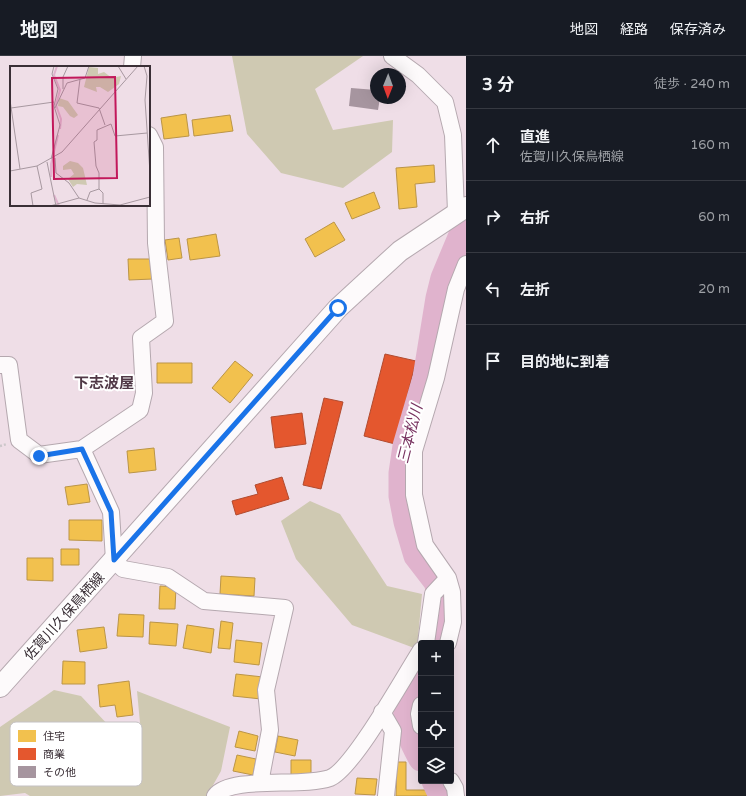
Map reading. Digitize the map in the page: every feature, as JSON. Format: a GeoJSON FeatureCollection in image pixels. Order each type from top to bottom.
{"type":"FeatureCollection","features":[{"type":"Feature","properties":{"kind":"main road","name":"佐賀川久保鳥栖線"},"geometry":{"type":"LineString","coordinates":[[0,687],[338,308],[400,252],[461,209]]}},
{"type":"Feature","properties":{"kind":"street"},"geometry":{"type":"LineString","coordinates":[[132,66],[133,56]]}},
{"type":"Feature","properties":{"kind":"street"},"geometry":{"type":"LineString","coordinates":[[392,56],[418,75],[445,102],[453,135],[461,209]]}},
{"type":"Feature","properties":{"kind":"street"},"geometry":{"type":"LineString","coordinates":[[0,366],[9,365],[19,440],[39,456],[82,449],[140,410],[144,393],[141,338],[165,321],[156,243],[155,147],[150,137]]}},
{"type":"Feature","properties":{"kind":"street"},"geometry":{"type":"LineString","coordinates":[[450,640],[460,621],[448,578],[425,545],[414,495],[414,451],[436,378],[456,289],[466,264]]}},
{"type":"Feature","properties":{"kind":"street"},"geometry":{"type":"LineString","coordinates":[[82,449],[111,512],[114,560],[123,569],[168,578],[204,601],[285,608],[266,690],[270,730],[260,783]]}},
{"type":"Feature","properties":{"kind":"street"},"geometry":{"type":"LineString","coordinates":[[426,640],[433,594],[448,578]]}},
{"type":"Feature","properties":{"kind":"street"},"geometry":{"type":"LineString","coordinates":[[215,796],[218,792],[230,786],[260,783],[300,783],[331,778],[351,760],[418,655]]}},
{"type":"Feature","properties":{"kind":"street"},"geometry":{"type":"LineString","coordinates":[[382,712],[393,732],[386,796]]}},
{"type":"Feature","properties":{"kind":"street"},"geometry":{"type":"LineString","coordinates":[[453,784],[456,796]]}},
{"type":"Feature","properties":{"kind":"shaded area"},"geometry":{"type":"Polygon","coordinates":[[[232,56],[363,56],[315,89],[333,130],[393,120],[392,152],[343,188],[281,173],[247,134],[232,56]]]}},
{"type":"Feature","properties":{"kind":"shaded area"},"geometry":{"type":"Polygon","coordinates":[[[310,501],[340,514],[387,586],[422,594],[417,649],[352,625],[296,559],[281,521],[310,501]]]}},
{"type":"Feature","properties":{"kind":"shaded area"},"geometry":{"type":"Polygon","coordinates":[[[54,690],[81,696],[105,722],[10,722],[10,786],[142,786],[142,722],[140,722],[137,691],[230,727],[221,771],[207,796],[30,796],[25,793],[0,796],[0,727],[54,690]]]}},
{"type":"Feature","properties":{"kind":"building: 住宅"},"geometry":{"type":"Polygon","coordinates":[[[186,114],[189,136],[164,139],[161,118],[186,114]]]}},
{"type":"Feature","properties":{"kind":"building: 住宅"},"geometry":{"type":"Polygon","coordinates":[[[230,115],[233,131],[194,136],[192,120],[230,115]]]}},
{"type":"Feature","properties":{"kind":"building: 住宅"},"geometry":{"type":"Polygon","coordinates":[[[434,165],[435,182],[415,184],[417,207],[399,209],[396,168],[434,165]]]}},
{"type":"Feature","properties":{"kind":"building: 住宅"},"geometry":{"type":"Polygon","coordinates":[[[374,192],[380,208],[352,219],[345,203],[374,192]]]}},
{"type":"Feature","properties":{"kind":"building: 住宅"},"geometry":{"type":"Polygon","coordinates":[[[334,222],[345,240],[315,257],[305,239],[334,222]]]}},
{"type":"Feature","properties":{"kind":"building: 住宅"},"geometry":{"type":"Polygon","coordinates":[[[216,234],[220,256],[190,260],[187,239],[216,234]]]}},
{"type":"Feature","properties":{"kind":"building: 住宅"},"geometry":{"type":"Polygon","coordinates":[[[179,238],[182,258],[168,260],[165,240],[179,238]]]}},
{"type":"Feature","properties":{"kind":"building: 住宅"},"geometry":{"type":"Polygon","coordinates":[[[128,259],[152,259],[153,279],[129,280],[128,259]]]}},
{"type":"Feature","properties":{"kind":"building: 住宅"},"geometry":{"type":"Polygon","coordinates":[[[235,361],[253,375],[230,403],[212,388],[235,361]]]}},
{"type":"Feature","properties":{"kind":"building: 住宅"},"geometry":{"type":"Polygon","coordinates":[[[157,363],[192,363],[192,383],[157,383],[157,363]]]}},
{"type":"Feature","properties":{"kind":"building: 住宅"},"geometry":{"type":"Polygon","coordinates":[[[154,448],[156,470],[129,473],[127,451],[154,448]]]}},
{"type":"Feature","properties":{"kind":"building: 住宅"},"geometry":{"type":"Polygon","coordinates":[[[87,484],[90,502],[68,505],[65,487],[87,484]]]}},
{"type":"Feature","properties":{"kind":"building: 住宅"},"geometry":{"type":"Polygon","coordinates":[[[69,520],[102,520],[102,541],[69,540],[69,520]]]}},
{"type":"Feature","properties":{"kind":"building: 住宅"},"geometry":{"type":"Polygon","coordinates":[[[61,549],[79,549],[79,565],[61,565],[61,549]]]}},
{"type":"Feature","properties":{"kind":"building: 住宅"},"geometry":{"type":"Polygon","coordinates":[[[27,558],[53,558],[53,581],[27,580],[27,558]]]}},
{"type":"Feature","properties":{"kind":"building: 住宅"},"geometry":{"type":"Polygon","coordinates":[[[221,576],[255,578],[254,596],[220,594],[221,576]]]}},
{"type":"Feature","properties":{"kind":"building: 住宅"},"geometry":{"type":"Polygon","coordinates":[[[160,586],[176,587],[175,609],[159,609],[160,586]]]}},
{"type":"Feature","properties":{"kind":"building: 住宅"},"geometry":{"type":"Polygon","coordinates":[[[119,614],[144,615],[143,637],[117,636],[119,614]]]}},
{"type":"Feature","properties":{"kind":"building: 住宅"},"geometry":{"type":"Polygon","coordinates":[[[221,621],[233,623],[230,649],[218,648],[221,621]]]}},
{"type":"Feature","properties":{"kind":"building: 住宅"},"geometry":{"type":"Polygon","coordinates":[[[150,622],[178,624],[176,646],[149,644],[150,622]]]}},
{"type":"Feature","properties":{"kind":"building: 住宅"},"geometry":{"type":"Polygon","coordinates":[[[187,625],[214,629],[211,653],[183,648],[187,625]]]}},
{"type":"Feature","properties":{"kind":"building: 住宅"},"geometry":{"type":"Polygon","coordinates":[[[104,627],[107,648],[80,652],[77,630],[104,627]]]}},
{"type":"Feature","properties":{"kind":"building: 住宅"},"geometry":{"type":"Polygon","coordinates":[[[236,640],[262,643],[259,665],[234,662],[236,640]]]}},
{"type":"Feature","properties":{"kind":"building: 住宅"},"geometry":{"type":"Polygon","coordinates":[[[63,661],[85,662],[85,684],[62,684],[63,661]]]}},
{"type":"Feature","properties":{"kind":"building: 住宅"},"geometry":{"type":"Polygon","coordinates":[[[236,674],[263,677],[261,699],[233,696],[236,674]]]}},
{"type":"Feature","properties":{"kind":"building: 住宅"},"geometry":{"type":"Polygon","coordinates":[[[129,681],[133,715],[117,717],[115,705],[100,707],[98,685],[129,681]]]}},
{"type":"Feature","properties":{"kind":"building: 住宅"},"geometry":{"type":"Polygon","coordinates":[[[239,731],[258,736],[255,751],[235,747],[239,731]]]}},
{"type":"Feature","properties":{"kind":"building: 住宅"},"geometry":{"type":"Polygon","coordinates":[[[278,736],[298,740],[295,756],[275,752],[278,736]]]}},
{"type":"Feature","properties":{"kind":"building: 住宅"},"geometry":{"type":"Polygon","coordinates":[[[237,755],[256,759],[253,775],[233,771],[237,755]]]}},
{"type":"Feature","properties":{"kind":"building: 住宅"},"geometry":{"type":"Polygon","coordinates":[[[291,760],[311,760],[311,776],[291,776],[291,760]]]}},
{"type":"Feature","properties":{"kind":"building: 住宅"},"geometry":{"type":"Polygon","coordinates":[[[397,762],[406,762],[406,790],[428,790],[428,796],[396,796],[397,762]]]}},
{"type":"Feature","properties":{"kind":"building: 住宅"},"geometry":{"type":"Polygon","coordinates":[[[357,778],[377,779],[375,795],[355,794],[357,778]]]}},
{"type":"Feature","properties":{"kind":"building: 商業"},"geometry":{"type":"Polygon","coordinates":[[[385,354],[416,361],[395,444],[364,436],[385,354]]]}},
{"type":"Feature","properties":{"kind":"building: 商業"},"geometry":{"type":"Polygon","coordinates":[[[324,398],[343,402],[321,489],[303,485],[324,398]]]}},
{"type":"Feature","properties":{"kind":"building: 商業"},"geometry":{"type":"Polygon","coordinates":[[[302,413],[306,444],[275,448],[271,417],[302,413]]]}},
{"type":"Feature","properties":{"kind":"building: 商業"},"geometry":{"type":"Polygon","coordinates":[[[282,477],[289,499],[236,515],[232,501],[258,494],[255,485],[282,477]]]}},
{"type":"Feature","properties":{"kind":"building: その他"},"geometry":{"type":"Polygon","coordinates":[[[351,88],[370,90],[370,104],[379,104],[378,110],[349,106],[351,88]]]}},
{"type":"Feature","properties":{"kind":"waterway","name":"三本松川"},"geometry":{"type":"LineString","coordinates":[[435,640],[441,599],[436,582],[416,556],[406,522],[401,496],[401,473],[405,446],[425,378],[438,298],[443,278],[466,223]]}},
{"type":"Feature","properties":{"kind":"waterway","name":"三本松川"},"geometry":{"type":"LineString","coordinates":[[418,676],[410,695],[406,715],[406,725],[409,735],[418,753]]}},
{"type":"Feature","properties":{"kind":"waterway","name":"三本松川"},"geometry":{"type":"LineString","coordinates":[[435,784],[441,796]]}},
{"type":"Feature","properties":{"kind":"district","name":"下志波屋"},"geometry":{"type":"Point","coordinates":[104,383]}},
{"type":"Feature","properties":{"kind":"route"},"geometry":{"type":"LineString","coordinates":[[39,456],[82,449],[111,512],[114,560],[338,308]]}}]}
